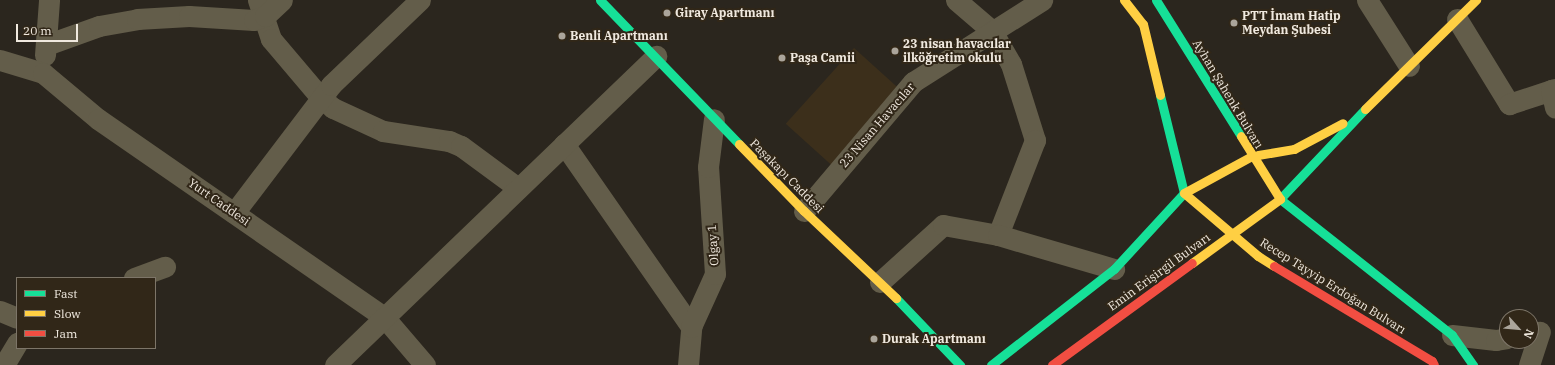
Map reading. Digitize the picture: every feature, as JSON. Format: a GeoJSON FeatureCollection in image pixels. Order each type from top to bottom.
{"type":"FeatureCollection","features":[{"type":"Feature","properties":{"kind":"main road","name":"Paşakapı Caddesi"},"geometry":{"type":"LineString","coordinates":[[600,0],[656,56],[714,119],[804,211],[880,282],[960,365]]}},
{"type":"Feature","properties":{"kind":"main road"},"geometry":{"type":"LineString","coordinates":[[1124,0],[1143,24],[1184,193]]}},
{"type":"Feature","properties":{"kind":"main road","name":"Ayhan Şahenk Bulvarı"},"geometry":{"type":"LineString","coordinates":[[1156,0],[1280,199]]}},
{"type":"Feature","properties":{"kind":"main road"},"geometry":{"type":"LineString","coordinates":[[991,365],[1114,269],[1184,193],[1252,156],[1294,149],[1360,114],[1476,0]]}},
{"type":"Feature","properties":{"kind":"main road","name":"Emin Erişirgil Bulvarı"},"geometry":{"type":"LineString","coordinates":[[1052,365],[1280,199],[1360,114]]}},
{"type":"Feature","properties":{"kind":"main road","name":"Recep Tayyip Erdoğan Bulvarı"},"geometry":{"type":"LineString","coordinates":[[1184,193],[1258,256],[1432,364]]}},
{"type":"Feature","properties":{"kind":"main road"},"geometry":{"type":"LineString","coordinates":[[1280,199],[1452,336],[1473,365]]}},
{"type":"Feature","properties":{"kind":"street"},"geometry":{"type":"LineString","coordinates":[[43,73],[49,0]]}},
{"type":"Feature","properties":{"kind":"street"},"geometry":{"type":"LineString","coordinates":[[46,45],[99,26],[137,19],[189,16],[254,20],[261,8],[282,0]]}},
{"type":"Feature","properties":{"kind":"street"},"geometry":{"type":"LineString","coordinates":[[234,213],[337,79],[420,0]]}},
{"type":"Feature","properties":{"kind":"street"},"geometry":{"type":"LineString","coordinates":[[956,0],[992,31],[1011,64],[1035,140],[998,235]]}},
{"type":"Feature","properties":{"kind":"street","name":"23 Nisan Havacılar"},"geometry":{"type":"LineString","coordinates":[[804,211],[913,82],[1042,0]]}},
{"type":"Feature","properties":{"kind":"street"},"geometry":{"type":"LineString","coordinates":[[1367,0],[1409,66]]}},
{"type":"Feature","properties":{"kind":"street"},"geometry":{"type":"LineString","coordinates":[[261,8],[271,39],[321,98],[333,108],[383,131],[418,135],[461,146],[518,188]]}},
{"type":"Feature","properties":{"kind":"street"},"geometry":{"type":"LineString","coordinates":[[1457,19],[1509,104],[1554,96]]}},
{"type":"Feature","properties":{"kind":"street"},"geometry":{"type":"LineString","coordinates":[[335,365],[656,56]]}},
{"type":"Feature","properties":{"kind":"street","name":"Yurt Caddesi"},"geometry":{"type":"LineString","coordinates":[[0,60],[43,73],[98,119],[384,317],[425,365]]}},
{"type":"Feature","properties":{"kind":"street","name":"Olgay 1"},"geometry":{"type":"LineString","coordinates":[[686,364],[691,327],[715,274],[708,167],[714,119]]}},
{"type":"Feature","properties":{"kind":"street"},"geometry":{"type":"LineString","coordinates":[[564,144],[691,327]]}},
{"type":"Feature","properties":{"kind":"street"},"geometry":{"type":"LineString","coordinates":[[880,282],[943,225],[998,235],[1114,269]]}},
{"type":"Feature","properties":{"kind":"street"},"geometry":{"type":"LineString","coordinates":[[137,277],[165,266]]}},
{"type":"Feature","properties":{"kind":"street"},"geometry":{"type":"LineString","coordinates":[[0,311],[16,318]]}},
{"type":"Feature","properties":{"kind":"street"},"geometry":{"type":"LineString","coordinates":[[1529,365],[1542,330]]}},
{"type":"Feature","properties":{"kind":"street"},"geometry":{"type":"LineString","coordinates":[[1452,336],[1499,339]]}},
{"type":"Feature","properties":{"kind":"street"},"geometry":{"type":"LineString","coordinates":[[4,365],[16,345]]}},
{"type":"Feature","properties":{"kind":"shaded area"},"geometry":{"type":"Polygon","coordinates":[[[854,48],[901,90],[833,166],[786,124],[854,48]]]}},
{"type":"Feature","properties":{"kind":"traffic: fast"},"geometry":{"type":"LineString","coordinates":[[600,0],[739,144]]}},
{"type":"Feature","properties":{"kind":"traffic: fast"},"geometry":{"type":"LineString","coordinates":[[1156,0],[1241,136]]}},
{"type":"Feature","properties":{"kind":"traffic: fast"},"geometry":{"type":"LineString","coordinates":[[991,365],[1114,269],[1184,193],[1160,95]]}},
{"type":"Feature","properties":{"kind":"traffic: fast"},"geometry":{"type":"LineString","coordinates":[[1365,109],[1280,199],[1452,335],[1473,365]]}},
{"type":"Feature","properties":{"kind":"traffic: fast"},"geometry":{"type":"LineString","coordinates":[[896,298],[960,365]]}},
{"type":"Feature","properties":{"kind":"traffic: slow"},"geometry":{"type":"LineString","coordinates":[[1124,0],[1143,24],[1160,95]]}},
{"type":"Feature","properties":{"kind":"traffic: slow"},"geometry":{"type":"LineString","coordinates":[[1365,109],[1476,0]]}},
{"type":"Feature","properties":{"kind":"traffic: slow"},"geometry":{"type":"LineString","coordinates":[[1274,266],[1258,256],[1184,193],[1252,156],[1294,149],[1343,123]]}},
{"type":"Feature","properties":{"kind":"traffic: slow"},"geometry":{"type":"LineString","coordinates":[[1192,263],[1280,199],[1241,136]]}},
{"type":"Feature","properties":{"kind":"traffic: slow"},"geometry":{"type":"LineString","coordinates":[[739,144],[804,211],[896,298]]}},
{"type":"Feature","properties":{"kind":"traffic: jam"},"geometry":{"type":"LineString","coordinates":[[1052,365],[1192,263]]}},
{"type":"Feature","properties":{"kind":"traffic: jam"},"geometry":{"type":"LineString","coordinates":[[1274,266],[1432,361],[1434,365]]}},
{"type":"Feature","properties":{"kind":"place","name":"Giray Apartmanı"},"geometry":{"type":"Point","coordinates":[667,13]}},
{"type":"Feature","properties":{"kind":"place","name":"PTT İmam Hatip Meydan Şubesi"},"geometry":{"type":"Point","coordinates":[1234,23]}},
{"type":"Feature","properties":{"kind":"place","name":"Benli Apartmanı"},"geometry":{"type":"Point","coordinates":[562,36]}},
{"type":"Feature","properties":{"kind":"place","name":"23 nisan havacılar ilköğretim okulu"},"geometry":{"type":"Point","coordinates":[895,51]}},
{"type":"Feature","properties":{"kind":"place","name":"Paşa Camii"},"geometry":{"type":"Point","coordinates":[782,58]}},
{"type":"Feature","properties":{"kind":"place","name":"Durak Apartmanı"},"geometry":{"type":"Point","coordinates":[874,339]}}]}
